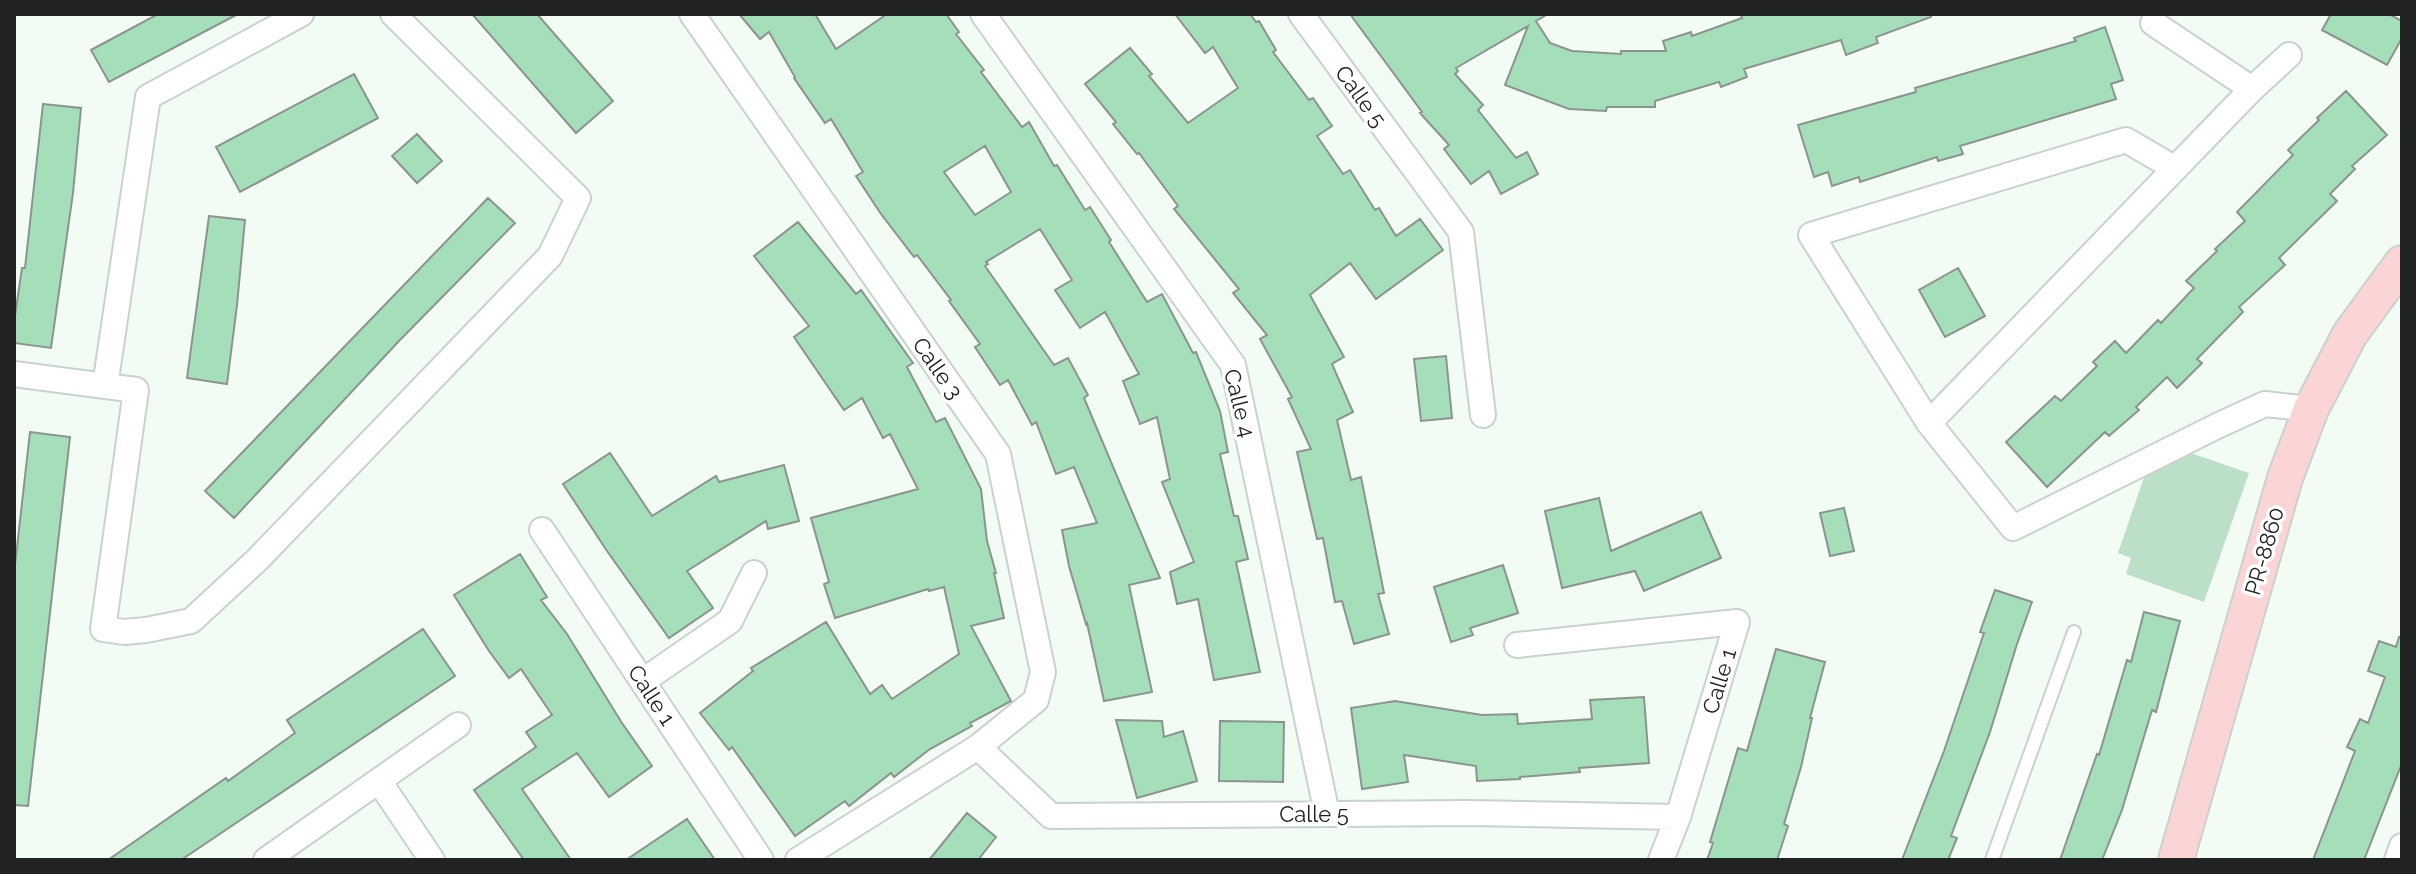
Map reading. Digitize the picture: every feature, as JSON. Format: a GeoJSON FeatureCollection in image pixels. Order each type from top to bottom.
{"type":"FeatureCollection","features":[{"type":"Feature","properties":{"kind":"street"},"geometry":{"type":"LineString","coordinates":[[105,386],[148,97],[301,14]]}},
{"type":"Feature","properties":{"kind":"street"},"geometry":{"type":"LineString","coordinates":[[14,374],[136,390],[103,629],[125,632],[191,621],[257,560],[550,256],[578,198],[393,14]]}},
{"type":"Feature","properties":{"kind":"street","name":"Calle 3"},"geometry":{"type":"LineString","coordinates":[[692,14],[998,454],[1043,672],[1036,700],[978,747],[798,860]]}},
{"type":"Feature","properties":{"kind":"street","name":"Calle 4"},"geometry":{"type":"LineString","coordinates":[[983,14],[1233,365],[1327,814]]}},
{"type":"Feature","properties":{"kind":"street","name":"Calle 5"},"geometry":{"type":"LineString","coordinates":[[1301,14],[1461,232],[1483,415]]}},
{"type":"Feature","properties":{"kind":"street"},"geometry":{"type":"LineString","coordinates":[[2153,23],[2252,89]]}},
{"type":"Feature","properties":{"kind":"street"},"geometry":{"type":"LineString","coordinates":[[1929,423],[2174,168],[2289,55]]}},
{"type":"Feature","properties":{"kind":"street"},"geometry":{"type":"LineString","coordinates":[[2174,168],[2126,140],[1811,235],[1929,423],[2013,528],[2265,404],[2311,409]]}},
{"type":"Feature","properties":{"kind":"street","name":"PR-8860"},"geometry":{"type":"LineString","coordinates":[[2176,860],[2285,478],[2311,409],[2350,334],[2402,263]]}},
{"type":"Feature","properties":{"kind":"street","name":"Calle 1"},"geometry":{"type":"LineString","coordinates":[[542,530],[761,860]]}},
{"type":"Feature","properties":{"kind":"street"},"geometry":{"type":"LineString","coordinates":[[643,681],[730,621],[754,573]]}},
{"type":"Feature","properties":{"kind":"street","name":"Calle 1"},"geometry":{"type":"LineString","coordinates":[[1517,645],[1737,622],[1678,817],[1661,860]]}},
{"type":"Feature","properties":{"kind":"street"},"geometry":{"type":"LineString","coordinates":[[266,860],[458,725]]}},
{"type":"Feature","properties":{"kind":"street","name":"Calle 5"},"geometry":{"type":"LineString","coordinates":[[978,747],[1051,816],[1469,813],[1678,817]]}},
{"type":"Feature","properties":{"kind":"street"},"geometry":{"type":"LineString","coordinates":[[379,781],[432,860]]}},
{"type":"Feature","properties":{"kind":"street"},"geometry":{"type":"LineString","coordinates":[[2397,860],[2402,846]]}},
{"type":"Feature","properties":{"kind":"lane"},"geometry":{"type":"LineString","coordinates":[[1992,860],[2074,632]]}},
{"type":"Feature","properties":{"kind":"green space"},"geometry":{"type":"Polygon","coordinates":[[[2173,447],[2249,473],[2204,602],[2126,574],[2131,558],[2118,553],[2150,460],[2166,465],[2173,447]]]}},
{"type":"Feature","properties":{"kind":"building"},"geometry":{"type":"Polygon","coordinates":[[[158,14],[238,14],[109,82],[91,50],[158,14]]]}},
{"type":"Feature","properties":{"kind":"building"},"geometry":{"type":"Polygon","coordinates":[[[472,14],[537,14],[613,101],[576,133],[472,14]]]}},
{"type":"Feature","properties":{"kind":"building"},"geometry":{"type":"Polygon","coordinates":[[[739,14],[815,14],[836,49],[887,14],[946,14],[959,32],[956,34],[984,70],[981,72],[1022,127],[1029,122],[1054,166],[1057,165],[1085,210],[1090,207],[1147,302],[1162,294],[1193,353],[1196,352],[1220,411],[1228,452],[1220,454],[1234,516],[1238,516],[1248,559],[1236,562],[1260,672],[1214,680],[1198,599],[1177,604],[1170,572],[1194,562],[1162,482],[1170,479],[1157,417],[1140,424],[1123,381],[1139,374],[1105,312],[1080,328],[1055,290],[1072,280],[1040,229],[986,262],[988,264],[985,266],[1054,365],[1068,358],[1088,395],[1084,398],[1160,578],[1129,585],[1152,692],[1104,701],[1062,530],[1097,523],[1074,467],[1056,474],[1036,422],[1032,425],[1008,380],[1000,385],[975,347],[980,344],[951,300],[881,214],[856,176],[863,172],[831,119],[825,123],[794,78],[769,32],[760,39],[739,14]],[[985,146],[944,172],[975,215],[1011,192],[985,146]]]}},
{"type":"Feature","properties":{"kind":"building"},"geometry":{"type":"Polygon","coordinates":[[[1175,14],[1250,14],[1256,22],[1259,21],[1276,50],[1273,52],[1309,100],[1313,98],[1332,126],[1317,136],[1343,174],[1350,170],[1396,236],[1420,219],[1443,250],[1376,299],[1350,263],[1310,295],[1344,357],[1332,364],[1353,412],[1337,420],[1351,480],[1361,477],[1384,593],[1378,594],[1389,634],[1354,644],[1342,601],[1335,602],[1323,538],[1317,539],[1297,452],[1311,449],[1288,399],[1292,397],[1260,339],[1267,335],[1233,293],[1239,289],[1174,209],[1178,206],[1085,84],[1130,48],[1188,123],[1238,88],[1213,47],[1205,53],[1175,14]]]}},
{"type":"Feature","properties":{"kind":"building"},"geometry":{"type":"Polygon","coordinates":[[[1350,14],[1548,14],[1536,21],[1550,43],[1572,51],[1621,54],[1621,51],[1666,51],[1663,41],[1691,32],[1692,36],[1742,18],[1741,14],[1930,14],[1931,17],[1876,37],[1878,43],[1846,55],[1841,40],[1744,69],[1747,77],[1721,87],[1719,82],[1655,101],[1655,107],[1607,107],[1606,111],[1569,109],[1505,85],[1528,26],[1456,68],[1458,71],[1455,74],[1483,105],[1478,110],[1516,158],[1527,152],[1538,174],[1501,194],[1489,171],[1471,184],[1444,149],[1449,145],[1420,113],[1350,14]]]}},
{"type":"Feature","properties":{"kind":"building"},"geometry":{"type":"Polygon","coordinates":[[[2331,14],[2389,14],[2402,21],[2402,38],[2387,65],[2322,30],[2331,14]]]}},
{"type":"Feature","properties":{"kind":"building"},"geometry":{"type":"Polygon","coordinates":[[[2105,27],[2123,80],[2111,84],[2116,99],[1960,146],[1963,154],[1938,161],[1937,157],[1860,182],[1859,177],[1832,186],[1828,172],[1814,177],[1798,125],[1916,92],[1915,88],[2076,41],[2074,38],[2105,27]]]}},
{"type":"Feature","properties":{"kind":"building"},"geometry":{"type":"Polygon","coordinates":[[[354,74],[378,118],[240,192],[216,147],[354,74]]]}},
{"type":"Feature","properties":{"kind":"building"},"geometry":{"type":"Polygon","coordinates":[[[2346,91],[2387,135],[2352,166],[2355,169],[2330,194],[2337,201],[2279,258],[2285,265],[2239,307],[2243,312],[2197,359],[2202,363],[2177,388],[2167,377],[2136,407],[2139,410],[2109,436],[2105,432],[2047,487],[2006,442],[2055,396],[2061,401],[2097,366],[2093,362],[2115,341],[2126,353],[2158,320],[2161,323],[2194,288],[2186,281],[2245,221],[2237,212],[2293,155],[2288,150],[2346,91]]]}},
{"type":"Feature","properties":{"kind":"building"},"geometry":{"type":"Polygon","coordinates":[[[43,104],[81,108],[73,193],[51,348],[14,343],[14,322],[22,268],[25,268],[43,104]]]}},
{"type":"Feature","properties":{"kind":"building"},"geometry":{"type":"Polygon","coordinates":[[[417,134],[442,161],[417,183],[392,156],[417,134]]]}},
{"type":"Feature","properties":{"kind":"building"},"geometry":{"type":"Polygon","coordinates":[[[488,198],[515,223],[399,341],[234,518],[205,491],[488,198]]]}},
{"type":"Feature","properties":{"kind":"building"},"geometry":{"type":"Polygon","coordinates":[[[209,216],[245,220],[227,384],[187,378],[209,216]]]}},
{"type":"Feature","properties":{"kind":"building"},"geometry":{"type":"Polygon","coordinates":[[[798,222],[856,294],[861,290],[913,363],[907,367],[936,422],[945,418],[981,489],[987,541],[1004,618],[971,626],[1011,701],[970,723],[972,726],[930,749],[894,777],[891,773],[849,806],[845,801],[795,836],[732,747],[729,750],[700,713],[753,671],[751,668],[826,622],[870,694],[882,685],[892,699],[959,654],[944,587],[928,589],[835,618],[824,584],[829,582],[811,518],[918,489],[890,434],[883,438],[862,398],[844,410],[794,337],[809,326],[754,256],[798,222]]]}},
{"type":"Feature","properties":{"kind":"building"},"geometry":{"type":"Polygon","coordinates":[[[1958,268],[1985,316],[1945,337],[1919,290],[1958,268]]]}},
{"type":"Feature","properties":{"kind":"building"},"geometry":{"type":"Polygon","coordinates":[[[1446,356],[1452,418],[1421,421],[1414,359],[1446,356]]]}},
{"type":"Feature","properties":{"kind":"building"},"geometry":{"type":"Polygon","coordinates":[[[30,432],[70,437],[28,806],[14,805],[14,574],[30,432]]]}},
{"type":"Feature","properties":{"kind":"building"},"geometry":{"type":"Polygon","coordinates":[[[610,453],[652,516],[716,476],[719,482],[784,465],[799,521],[768,529],[766,521],[687,571],[713,608],[669,638],[563,484],[610,453]]]}},
{"type":"Feature","properties":{"kind":"building"},"geometry":{"type":"Polygon","coordinates":[[[1599,498],[1611,551],[1701,512],[1721,558],[1644,591],[1635,571],[1562,588],[1545,511],[1599,498]]]}},
{"type":"Feature","properties":{"kind":"building"},"geometry":{"type":"Polygon","coordinates":[[[1844,508],[1854,551],[1830,556],[1820,513],[1844,508]]]}},
{"type":"Feature","properties":{"kind":"building"},"geometry":{"type":"Polygon","coordinates":[[[520,554],[547,597],[541,600],[567,634],[652,766],[609,797],[577,753],[522,789],[571,860],[524,860],[474,790],[536,747],[526,732],[552,715],[521,669],[509,678],[454,595],[520,554]]]}},
{"type":"Feature","properties":{"kind":"building"},"geometry":{"type":"Polygon","coordinates":[[[1503,565],[1518,613],[1470,628],[1473,635],[1451,642],[1434,587],[1503,565]]]}},
{"type":"Feature","properties":{"kind":"building"},"geometry":{"type":"Polygon","coordinates":[[[1995,590],[2032,602],[1990,732],[1951,836],[1957,838],[1948,860],[1902,860],[1944,751],[1984,633],[1980,632],[1995,590]]]}},
{"type":"Feature","properties":{"kind":"building"},"geometry":{"type":"Polygon","coordinates":[[[2144,612],[2180,621],[2156,712],[2152,710],[2122,810],[2102,860],[2060,860],[2099,755],[2127,660],[2131,662],[2144,612]]]}},
{"type":"Feature","properties":{"kind":"building"},"geometry":{"type":"Polygon","coordinates":[[[423,629],[455,676],[181,860],[108,860],[295,733],[287,720],[423,629]]]}},
{"type":"Feature","properties":{"kind":"building"},"geometry":{"type":"Polygon","coordinates":[[[2399,637],[2402,637],[2402,763],[2364,860],[2313,860],[2355,751],[2347,747],[2360,719],[2368,723],[2385,677],[2368,671],[2379,641],[2396,647],[2399,637]]]}},
{"type":"Feature","properties":{"kind":"building"},"geometry":{"type":"Polygon","coordinates":[[[1776,649],[1825,662],[1801,767],[1784,824],[1788,826],[1777,860],[1707,860],[1738,748],[1747,751],[1776,649]]]}},
{"type":"Feature","properties":{"kind":"building"},"geometry":{"type":"Polygon","coordinates":[[[1644,697],[1649,763],[1579,768],[1580,772],[1520,779],[1477,781],[1476,766],[1404,755],[1408,782],[1362,789],[1351,708],[1395,701],[1482,715],[1517,714],[1518,724],[1592,719],[1590,700],[1644,697]]]}},
{"type":"Feature","properties":{"kind":"building"},"geometry":{"type":"Polygon","coordinates":[[[1116,720],[1162,721],[1164,737],[1183,731],[1197,781],[1137,798],[1116,720]]]}},
{"type":"Feature","properties":{"kind":"building"},"geometry":{"type":"Polygon","coordinates":[[[1220,721],[1284,722],[1283,782],[1219,781],[1220,721]]]}},
{"type":"Feature","properties":{"kind":"building"},"geometry":{"type":"Polygon","coordinates":[[[967,813],[996,837],[978,860],[929,860],[967,813]]]}},
{"type":"Feature","properties":{"kind":"building"},"geometry":{"type":"Polygon","coordinates":[[[687,819],[715,860],[626,860],[687,819]]]}}]}
